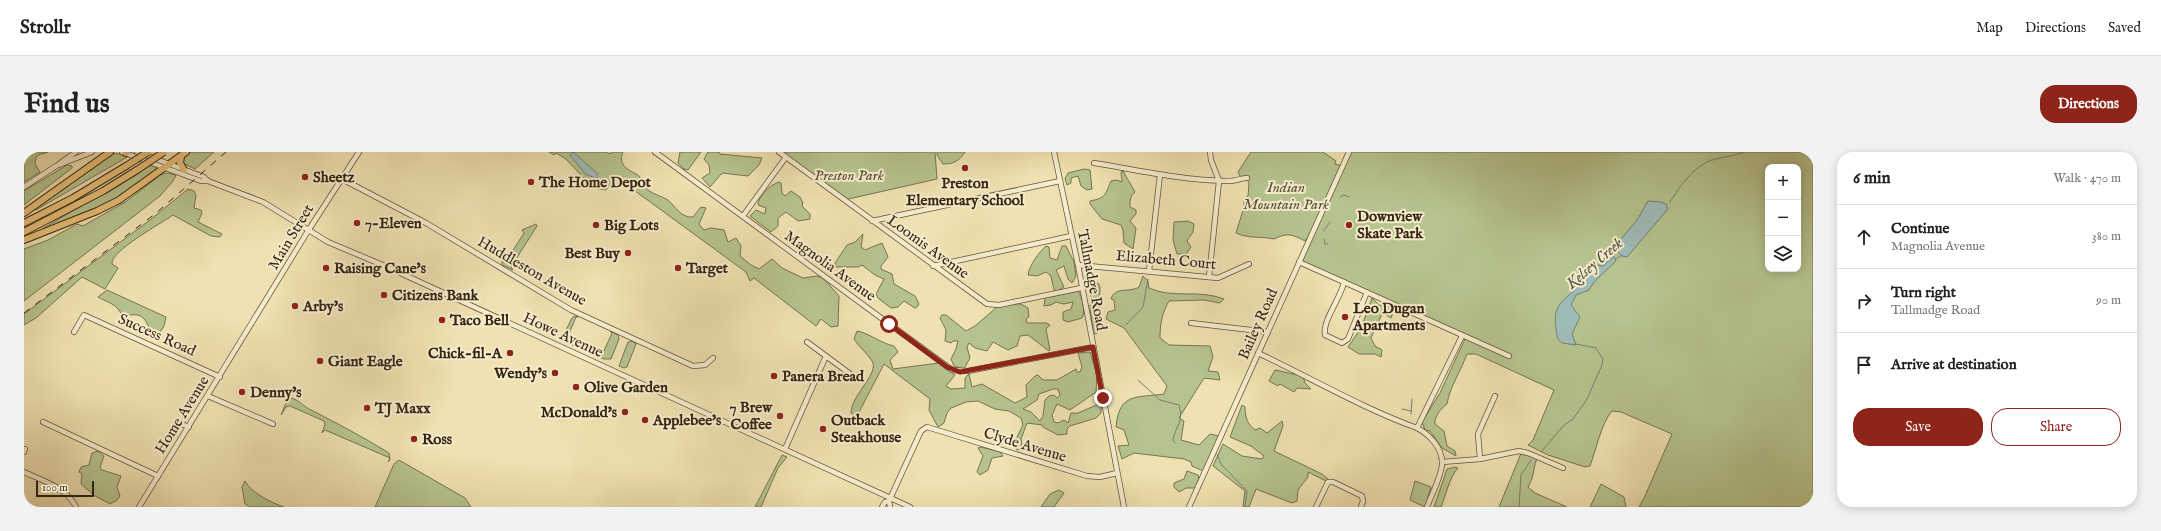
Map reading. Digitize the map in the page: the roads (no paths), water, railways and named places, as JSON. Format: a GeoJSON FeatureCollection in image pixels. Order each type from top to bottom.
{"type":"FeatureCollection","features":[{"type":"Feature","properties":{"kind":"highway"},"geometry":{"type":"LineString","coordinates":[[24,213],[110,152]]}},
{"type":"Feature","properties":{"kind":"highway"},"geometry":{"type":"LineString","coordinates":[[24,223],[107,178],[148,152]]}},
{"type":"Feature","properties":{"kind":"highway"},"geometry":{"type":"LineString","coordinates":[[24,232],[103,192],[165,152]]}},
{"type":"Feature","properties":{"kind":"highway"},"geometry":{"type":"LineString","coordinates":[[24,240],[106,206],[130,193],[183,154]]}},
{"type":"Feature","properties":{"kind":"highway"},"geometry":{"type":"LineString","coordinates":[[183,154],[180,163],[184,170]]}},
{"type":"Feature","properties":{"kind":"street"},"geometry":{"type":"LineString","coordinates":[[24,187],[76,152]]}},
{"type":"Feature","properties":{"kind":"street"},"geometry":{"type":"LineString","coordinates":[[56,166],[92,152]]}},
{"type":"Feature","properties":{"kind":"street","name":"Howe Avenue"},"geometry":{"type":"LineString","coordinates":[[124,152],[184,170],[204,177],[208,181]]}},
{"type":"Feature","properties":{"kind":"street","name":"Howe Avenue"},"geometry":{"type":"LineString","coordinates":[[137,152],[201,181],[208,181],[263,202],[308,231],[340,249],[385,266],[910,507]]}},
{"type":"Feature","properties":{"kind":"street","name":"Main Street"},"geometry":{"type":"LineString","coordinates":[[245,336],[308,231],[359,152]]}},
{"type":"Feature","properties":{"kind":"street","name":"Magnolia Avenue"},"geometry":{"type":"LineString","coordinates":[[655,152],[947,367],[955,371],[968,371],[1093,347]]}},
{"type":"Feature","properties":{"kind":"street","name":"Loomis Avenue"},"geometry":{"type":"LineString","coordinates":[[779,152],[974,296],[990,305],[1017,302],[1081,288]]}},
{"type":"Feature","properties":{"kind":"street","name":"Tallmadge Road"},"geometry":{"type":"LineString","coordinates":[[1054,152],[1078,265],[1081,288],[1124,507]]}},
{"type":"Feature","properties":{"kind":"street"},"geometry":{"type":"LineString","coordinates":[[1208,277],[1219,181],[1211,160],[1210,152]]}},
{"type":"Feature","properties":{"kind":"street","name":"Bailey Road"},"geometry":{"type":"LineString","coordinates":[[1190,507],[1349,152]]}},
{"type":"Feature","properties":{"kind":"street"},"geometry":{"type":"LineString","coordinates":[[743,216],[786,157]]}},
{"type":"Feature","properties":{"kind":"street"},"geometry":{"type":"LineString","coordinates":[[1094,164],[1160,175],[1219,181],[1247,178]]}},
{"type":"Feature","properties":{"kind":"street"},"geometry":{"type":"LineString","coordinates":[[1149,271],[1160,175]]}},
{"type":"Feature","properties":{"kind":"street","name":"Huddleston Avenue"},"geometry":{"type":"LineString","coordinates":[[342,179],[426,224],[556,301],[592,320],[693,366],[705,365],[713,358]]}},
{"type":"Feature","properties":{"kind":"street"},"geometry":{"type":"LineString","coordinates":[[872,221],[1060,181]]}},
{"type":"Feature","properties":{"kind":"street"},"geometry":{"type":"LineString","coordinates":[[933,266],[1071,236]]}},
{"type":"Feature","properties":{"kind":"street"},"geometry":{"type":"LineString","coordinates":[[1299,262],[1509,356]]}},
{"type":"Feature","properties":{"kind":"street","name":"Elizabeth Court"},"geometry":{"type":"LineString","coordinates":[[1078,265],[1208,277],[1225,276],[1240,266],[1249,264]]}},
{"type":"Feature","properties":{"kind":"street"},"geometry":{"type":"LineString","coordinates":[[1344,282],[1340,295],[1325,328],[1325,335],[1332,340],[1342,343],[1348,339],[1367,292]]}},
{"type":"Feature","properties":{"kind":"street","name":"Success Road"},"geometry":{"type":"LineString","coordinates":[[74,332],[84,315],[220,377]]}},
{"type":"Feature","properties":{"kind":"street"},"geometry":{"type":"LineString","coordinates":[[1191,323],[1268,332]]}},
{"type":"Feature","properties":{"kind":"street","name":"Home Avenue"},"geometry":{"type":"LineString","coordinates":[[139,507],[245,336]]}},
{"type":"Feature","properties":{"kind":"street"},"geometry":{"type":"LineString","coordinates":[[1417,428],[1462,336]]}},
{"type":"Feature","properties":{"kind":"street"},"geometry":{"type":"LineString","coordinates":[[807,342],[857,380]]}},
{"type":"Feature","properties":{"kind":"street"},"geometry":{"type":"LineString","coordinates":[[1258,354],[1310,378],[1324,388],[1417,428],[1428,435],[1434,443],[1442,462],[1427,507]]}},
{"type":"Feature","properties":{"kind":"street"},"geometry":{"type":"LineString","coordinates":[[785,449],[826,356]]}},
{"type":"Feature","properties":{"kind":"street"},"geometry":{"type":"LineString","coordinates":[[208,396],[273,424]]}},
{"type":"Feature","properties":{"kind":"street"},"geometry":{"type":"LineString","coordinates":[[1480,459],[1478,434],[1495,396]]}},
{"type":"Feature","properties":{"kind":"street"},"geometry":{"type":"LineString","coordinates":[[43,422],[158,476]]}},
{"type":"Feature","properties":{"kind":"street"},"geometry":{"type":"LineString","coordinates":[[179,423],[189,427]]}},
{"type":"Feature","properties":{"kind":"street","name":"Clyde Avenue"},"geometry":{"type":"LineString","coordinates":[[890,499],[921,431],[927,427],[1087,476],[1102,477],[1117,473]]}},
{"type":"Feature","properties":{"kind":"street"},"geometry":{"type":"LineString","coordinates":[[1442,462],[1480,459],[1509,452],[1522,451],[1562,468]]}},
{"type":"Feature","properties":{"kind":"street"},"geometry":{"type":"LineString","coordinates":[[24,472],[60,490],[68,496],[76,507]]}},
{"type":"Feature","properties":{"kind":"street"},"geometry":{"type":"LineString","coordinates":[[1316,507],[1328,482],[1333,482],[1362,496],[1363,501],[1361,507]]}},
{"type":"Feature","properties":{"kind":"street"},"geometry":{"type":"LineString","coordinates":[[882,507],[885,502],[890,499]]}},
{"type":"Feature","properties":{"kind":"street"},"geometry":{"type":"LineString","coordinates":[[890,499],[890,507]]}},
{"type":"Feature","properties":{"kind":"water"},"geometry":{"type":"Polygon","coordinates":[[[573,152],[597,173],[598,179],[585,174],[570,155],[573,152]]]}},
{"type":"Feature","properties":{"kind":"water"},"geometry":{"type":"Polygon","coordinates":[[[1648,201],[1666,204],[1668,209],[1627,257],[1622,256],[1616,250],[1616,245],[1637,220],[1648,201]]]}},
{"type":"Feature","properties":{"kind":"water"},"geometry":{"type":"Polygon","coordinates":[[[1614,256],[1616,261],[1594,282],[1589,290],[1576,295],[1571,305],[1580,317],[1572,334],[1576,345],[1560,342],[1557,335],[1555,322],[1558,307],[1564,299],[1574,291],[1575,283],[1584,269],[1591,264],[1603,266],[1614,256]]]}},
{"type":"Feature","properties":{"kind":"waterway","name":"Kelsey Creek"},"geometry":{"type":"LineString","coordinates":[[1670,202],[1683,183],[1699,167],[1712,160],[1745,152]]}},
{"type":"Feature","properties":{"kind":"waterway"},"geometry":{"type":"LineString","coordinates":[[1340,197],[1344,195],[1349,197]]}},
{"type":"Feature","properties":{"kind":"waterway"},"geometry":{"type":"LineString","coordinates":[[1325,229],[1330,222]]}},
{"type":"Feature","properties":{"kind":"waterway"},"geometry":{"type":"LineString","coordinates":[[1324,239],[1325,244]]}},
{"type":"Feature","properties":{"kind":"waterway","name":"Kelsey Creek"},"geometry":{"type":"LineString","coordinates":[[1616,259],[1622,255]]}},
{"type":"Feature","properties":{"kind":"waterway"},"geometry":{"type":"LineString","coordinates":[[1126,325],[1143,307],[1148,279]]}},
{"type":"Feature","properties":{"kind":"waterway","name":"Kelsey Creek"},"geometry":{"type":"LineString","coordinates":[[1541,452],[1564,425],[1573,419],[1578,412],[1587,399],[1602,365],[1603,359],[1596,348],[1576,344]]}},
{"type":"Feature","properties":{"kind":"waterway"},"geometry":{"type":"LineString","coordinates":[[1138,380],[1160,400],[1179,405],[1181,416],[1174,435],[1173,440],[1175,443]]}},
{"type":"Feature","properties":{"kind":"waterway"},"geometry":{"type":"LineString","coordinates":[[1411,414],[1412,399]]}},
{"type":"Feature","properties":{"kind":"waterway"},"geometry":{"type":"LineString","coordinates":[[1402,409],[1411,411]]}},
{"type":"Feature","properties":{"kind":"waterway"},"geometry":{"type":"LineString","coordinates":[[1217,454],[1221,464],[1247,491],[1245,507]]}},
{"type":"Feature","properties":{"kind":"waterway","name":"Kelsey Creek"},"geometry":{"type":"LineString","coordinates":[[1519,507],[1521,475],[1531,460]]}},
{"type":"Feature","properties":{"kind":"railway"},"geometry":{"type":"LineString","coordinates":[[24,313],[155,214],[226,152]]}},
{"type":"Feature","properties":{"kind":"place","name":"Preston Elementary School"},"geometry":{"type":"Point","coordinates":[965,168]}},
{"type":"Feature","properties":{"kind":"place","name":"Sheetz"},"geometry":{"type":"Point","coordinates":[305,177]}},
{"type":"Feature","properties":{"kind":"place","name":"The Home Depot"},"geometry":{"type":"Point","coordinates":[531,182]}},
{"type":"Feature","properties":{"kind":"place","name":"7-Eleven"},"geometry":{"type":"Point","coordinates":[357,223]}},
{"type":"Feature","properties":{"kind":"place","name":"Big Lots"},"geometry":{"type":"Point","coordinates":[596,225]}},
{"type":"Feature","properties":{"kind":"place","name":"Downview Skate Park"},"geometry":{"type":"Point","coordinates":[1349,225]}},
{"type":"Feature","properties":{"kind":"place","name":"Best Buy"},"geometry":{"type":"Point","coordinates":[628,253]}},
{"type":"Feature","properties":{"kind":"place","name":"Raising Cane's"},"geometry":{"type":"Point","coordinates":[326,268]}},
{"type":"Feature","properties":{"kind":"place","name":"Target"},"geometry":{"type":"Point","coordinates":[678,268]}},
{"type":"Feature","properties":{"kind":"place","name":"Citizens Bank"},"geometry":{"type":"Point","coordinates":[384,295]}},
{"type":"Feature","properties":{"kind":"place","name":"Arby's"},"geometry":{"type":"Point","coordinates":[295,306]}},
{"type":"Feature","properties":{"kind":"place","name":"Leo Dugan Apartments"},"geometry":{"type":"Point","coordinates":[1345,317]}},
{"type":"Feature","properties":{"kind":"place","name":"Taco Bell"},"geometry":{"type":"Point","coordinates":[442,320]}},
{"type":"Feature","properties":{"kind":"place","name":"Chick-fil-A"},"geometry":{"type":"Point","coordinates":[510,353]}},
{"type":"Feature","properties":{"kind":"place","name":"Giant Eagle"},"geometry":{"type":"Point","coordinates":[320,361]}},
{"type":"Feature","properties":{"kind":"place","name":"Wendy's"},"geometry":{"type":"Point","coordinates":[555,373]}},
{"type":"Feature","properties":{"kind":"place","name":"Panera Bread"},"geometry":{"type":"Point","coordinates":[774,376]}},
{"type":"Feature","properties":{"kind":"place","name":"Olive Garden"},"geometry":{"type":"Point","coordinates":[576,387]}},
{"type":"Feature","properties":{"kind":"place","name":"Denny's"},"geometry":{"type":"Point","coordinates":[242,392]}},
{"type":"Feature","properties":{"kind":"place","name":"TJ Maxx"},"geometry":{"type":"Point","coordinates":[367,408]}},
{"type":"Feature","properties":{"kind":"place","name":"McDonald's"},"geometry":{"type":"Point","coordinates":[625,412]}},
{"type":"Feature","properties":{"kind":"place","name":"7 Brew Coffee"},"geometry":{"type":"Point","coordinates":[780,416]}},
{"type":"Feature","properties":{"kind":"place","name":"Applebee's"},"geometry":{"type":"Point","coordinates":[645,420]}},
{"type":"Feature","properties":{"kind":"place","name":"Outback Steakhouse"},"geometry":{"type":"Point","coordinates":[823,429]}},
{"type":"Feature","properties":{"kind":"place","name":"Ross"},"geometry":{"type":"Point","coordinates":[414,439]}},
{"type":"Feature","properties":{"kind":"park label","name":"Preston Park"},"geometry":{"type":"Point","coordinates":[849,175]}},
{"type":"Feature","properties":{"kind":"park label","name":"Indian Mountain Park"},"geometry":{"type":"Point","coordinates":[1286,196]}}]}
